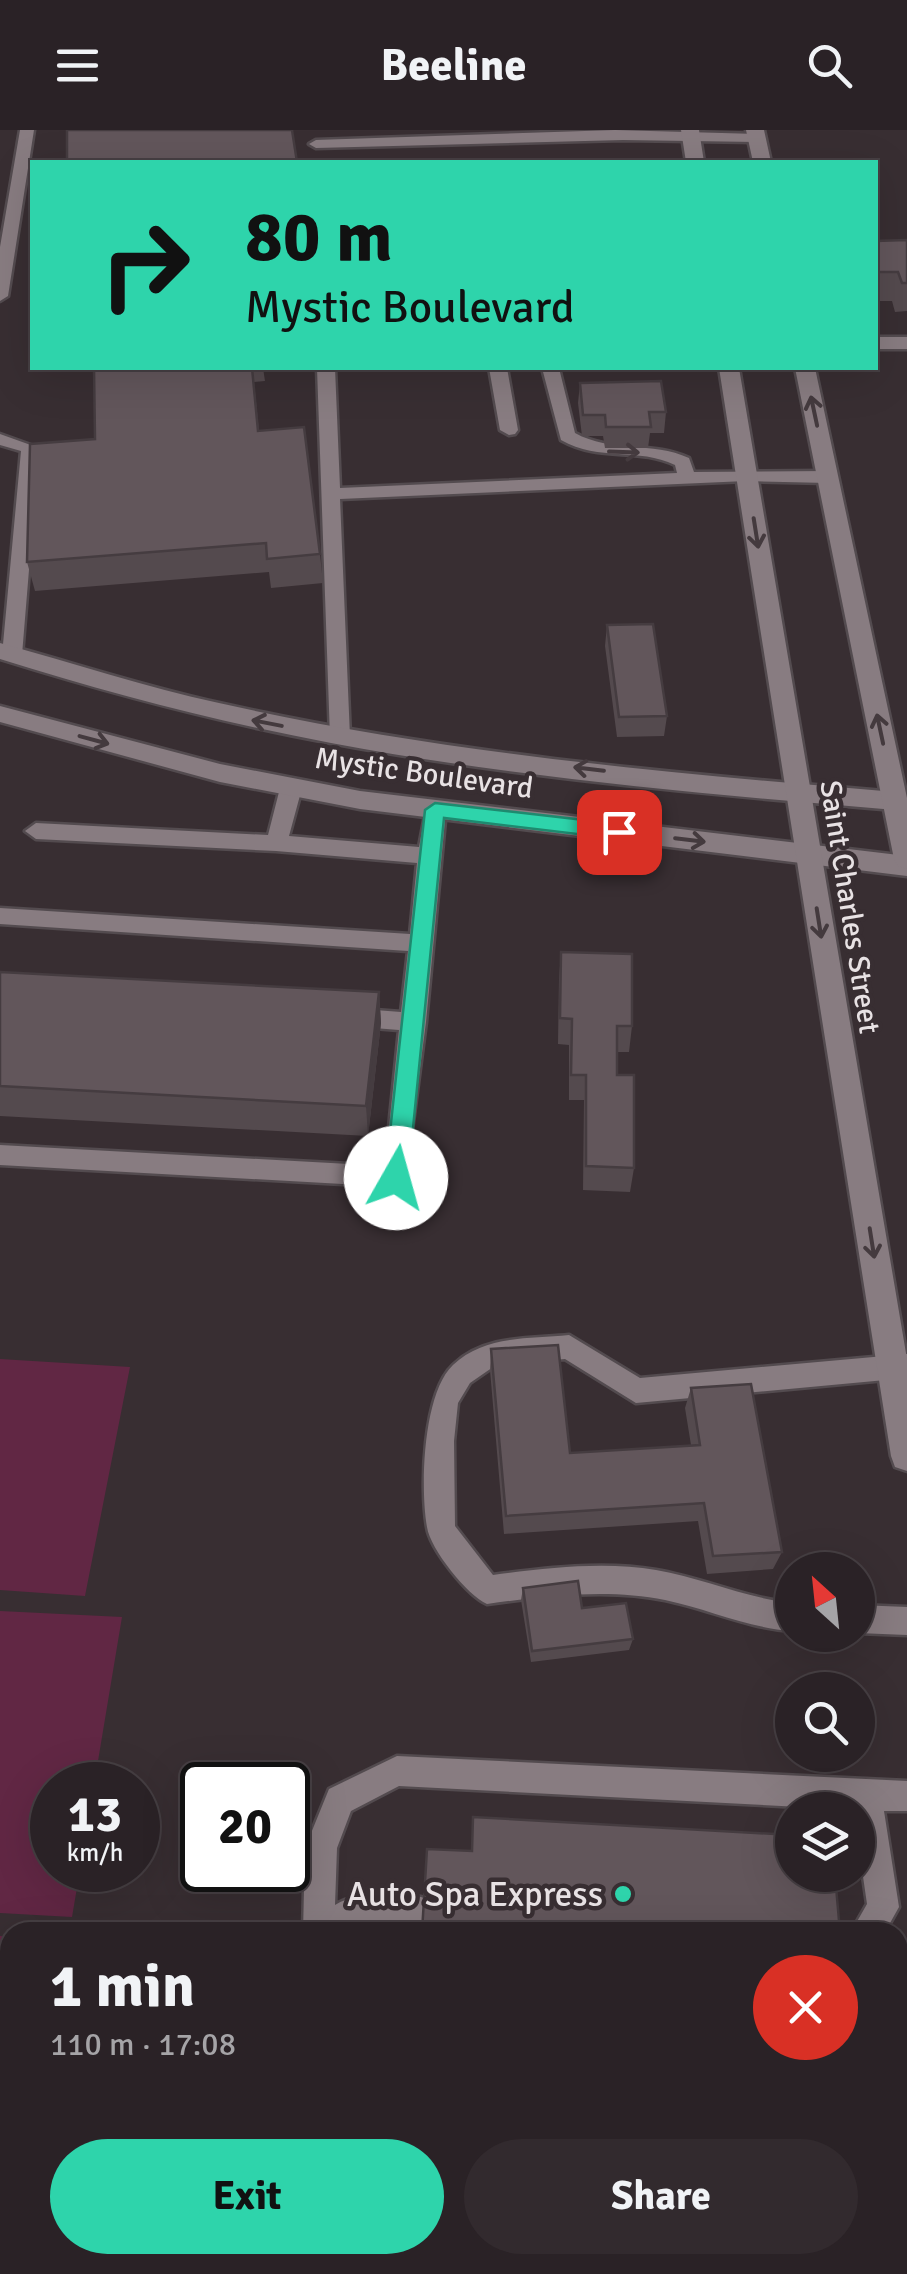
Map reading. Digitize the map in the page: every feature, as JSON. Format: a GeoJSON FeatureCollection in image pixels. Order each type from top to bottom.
{"type":"FeatureCollection","features":[{"type":"Feature","properties":{"kind":"street"},"geometry":{"type":"LineString","coordinates":[[690,133],[695,160]]}},
{"type":"Feature","properties":{"kind":"street"},"geometry":{"type":"LineString","coordinates":[[756,134],[762,160]]}},
{"type":"Feature","properties":{"kind":"street"},"geometry":{"type":"LineString","coordinates":[[878,343],[907,343]]}},
{"type":"Feature","properties":{"kind":"street","name":"Saint Charles Street"},"geometry":{"type":"LineString","coordinates":[[729,370],[808,854],[900,1366],[907,1456]]}},
{"type":"Feature","properties":{"kind":"street","name":"Saint Charles Street"},"geometry":{"type":"LineString","coordinates":[[805,370],[907,862]]}},
{"type":"Feature","properties":{"kind":"street","name":"Mystic Boulevard"},"geometry":{"type":"LineString","coordinates":[[6,653],[238,717],[340,737],[798,794],[895,802]]}},
{"type":"Feature","properties":{"kind":"street","name":"Mystic Boulevard"},"geometry":{"type":"LineString","coordinates":[[0,714],[291,788],[435,810],[907,862]]}},
{"type":"Feature","properties":{"kind":"lane"},"geometry":{"type":"LineString","coordinates":[[0,296],[27,130]]}},
{"type":"Feature","properties":{"kind":"lane"},"geometry":{"type":"LineString","coordinates":[[316,137],[756,134]]}},
{"type":"Feature","properties":{"kind":"lane"},"geometry":{"type":"LineString","coordinates":[[326,370],[340,737]]}},
{"type":"Feature","properties":{"kind":"lane"},"geometry":{"type":"LineString","coordinates":[[498,370],[508,430]]}},
{"type":"Feature","properties":{"kind":"lane"},"geometry":{"type":"LineString","coordinates":[[550,370],[567,436],[586,450],[670,453],[684,462],[686,478]]}},
{"type":"Feature","properties":{"kind":"lane"},"geometry":{"type":"LineString","coordinates":[[0,439],[30,448],[6,653]]}},
{"type":"Feature","properties":{"kind":"lane"},"geometry":{"type":"LineString","coordinates":[[330,494],[746,475],[828,477]]}},
{"type":"Feature","properties":{"kind":"lane"},"geometry":{"type":"LineString","coordinates":[[276,843],[291,788]]}},
{"type":"Feature","properties":{"kind":"lane"},"geometry":{"type":"LineString","coordinates":[[0,1155],[396,1178],[435,810]]}},
{"type":"Feature","properties":{"kind":"lane"},"geometry":{"type":"LineString","coordinates":[[36,831],[276,843],[429,856]]}},
{"type":"Feature","properties":{"kind":"lane"},"geometry":{"type":"LineString","coordinates":[[0,916],[423,942]]}},
{"type":"Feature","properties":{"kind":"lane"},"geometry":{"type":"LineString","coordinates":[[335,1016],[414,1022]]}},
{"type":"Feature","properties":{"kind":"lane"},"geometry":{"type":"LineString","coordinates":[[775,1616],[761,1616],[650,1584],[526,1584],[487,1590],[457,1555],[441,1528],[440,1441],[444,1401],[460,1374],[491,1354],[569,1347],[636,1391],[900,1366]]}},
{"type":"Feature","properties":{"kind":"lane"},"geometry":{"type":"LineString","coordinates":[[875,1620],[907,1621]]}},
{"type":"Feature","properties":{"kind":"lane"},"geometry":{"type":"LineString","coordinates":[[321,1922],[321,1848],[340,1800],[398,1771],[808,1792]]}},
{"type":"Feature","properties":{"kind":"lane"},"geometry":{"type":"LineString","coordinates":[[875,1795],[907,1796]]}},
{"type":"Feature","properties":{"kind":"lane"},"geometry":{"type":"LineString","coordinates":[[874,1922],[884,1907],[875,1851]]}},
{"type":"Feature","properties":{"kind":"lane"},"geometry":{"type":"LineString","coordinates":[[337,1922],[357,1910],[424,1913]]}},
{"type":"Feature","properties":{"kind":"shaded area"},"geometry":{"type":"Polygon","coordinates":[[[0,1359],[130,1367],[85,1596],[0,1590],[0,1359]]]}},
{"type":"Feature","properties":{"kind":"shaded area"},"geometry":{"type":"Polygon","coordinates":[[[0,1611],[122,1617],[98,1762],[30,1762],[30,1892],[76,1892],[72,1917],[0,1913],[0,1611]]]}},
{"type":"Feature","properties":{"kind":"building"},"geometry":{"type":"Polygon","coordinates":[[[67,130],[292,130],[297,160],[67,160],[67,130]]]}},
{"type":"Feature","properties":{"kind":"building"},"geometry":{"type":"Polygon","coordinates":[[[907,240],[907,283],[902,283],[898,272],[878,272],[878,241],[907,240]]]}},
{"type":"Feature","properties":{"kind":"building"},"geometry":{"type":"Polygon","coordinates":[[[94,370],[252,370],[258,431],[304,427],[320,554],[267,559],[266,543],[27,562],[30,444],[95,439],[94,370]]]}},
{"type":"Feature","properties":{"kind":"building"},"geometry":{"type":"Polygon","coordinates":[[[661,381],[666,412],[649,412],[651,427],[606,427],[605,415],[583,415],[580,383],[661,381]]]}},
{"type":"Feature","properties":{"kind":"building"},"geometry":{"type":"Polygon","coordinates":[[[653,624],[667,716],[619,717],[607,625],[653,624]]]}},
{"type":"Feature","properties":{"kind":"building"},"geometry":{"type":"Polygon","coordinates":[[[561,952],[632,954],[632,1026],[617,1026],[617,1075],[634,1075],[634,1168],[586,1166],[586,1075],[571,1075],[572,1019],[560,1018],[561,952]]]}},
{"type":"Feature","properties":{"kind":"building"},"geometry":{"type":"Polygon","coordinates":[[[0,972],[379,992],[366,1106],[0,1086],[0,972]]]}},
{"type":"Feature","properties":{"kind":"building"},"geometry":{"type":"Polygon","coordinates":[[[558,1345],[570,1453],[700,1445],[691,1388],[751,1384],[782,1552],[713,1556],[704,1503],[506,1516],[491,1349],[558,1345]]]}},
{"type":"Feature","properties":{"kind":"building"},"geometry":{"type":"Polygon","coordinates":[[[578,1581],[582,1608],[626,1603],[633,1639],[532,1651],[523,1588],[578,1581]]]}},
{"type":"Feature","properties":{"kind":"building","name":"Auto Spa Express"},"geometry":{"type":"Polygon","coordinates":[[[473,1817],[775,1834],[775,1892],[836,1892],[839,1922],[423,1922],[427,1849],[472,1851],[473,1817]]]}},
{"type":"Feature","properties":{"kind":"place","name":"Auto Spa Express"},"geometry":{"type":"Point","coordinates":[623,1894]}},
{"type":"Feature","properties":{"kind":"route"},"geometry":{"type":"LineString","coordinates":[[396,1178],[435,810],[619,832]]}}]}
